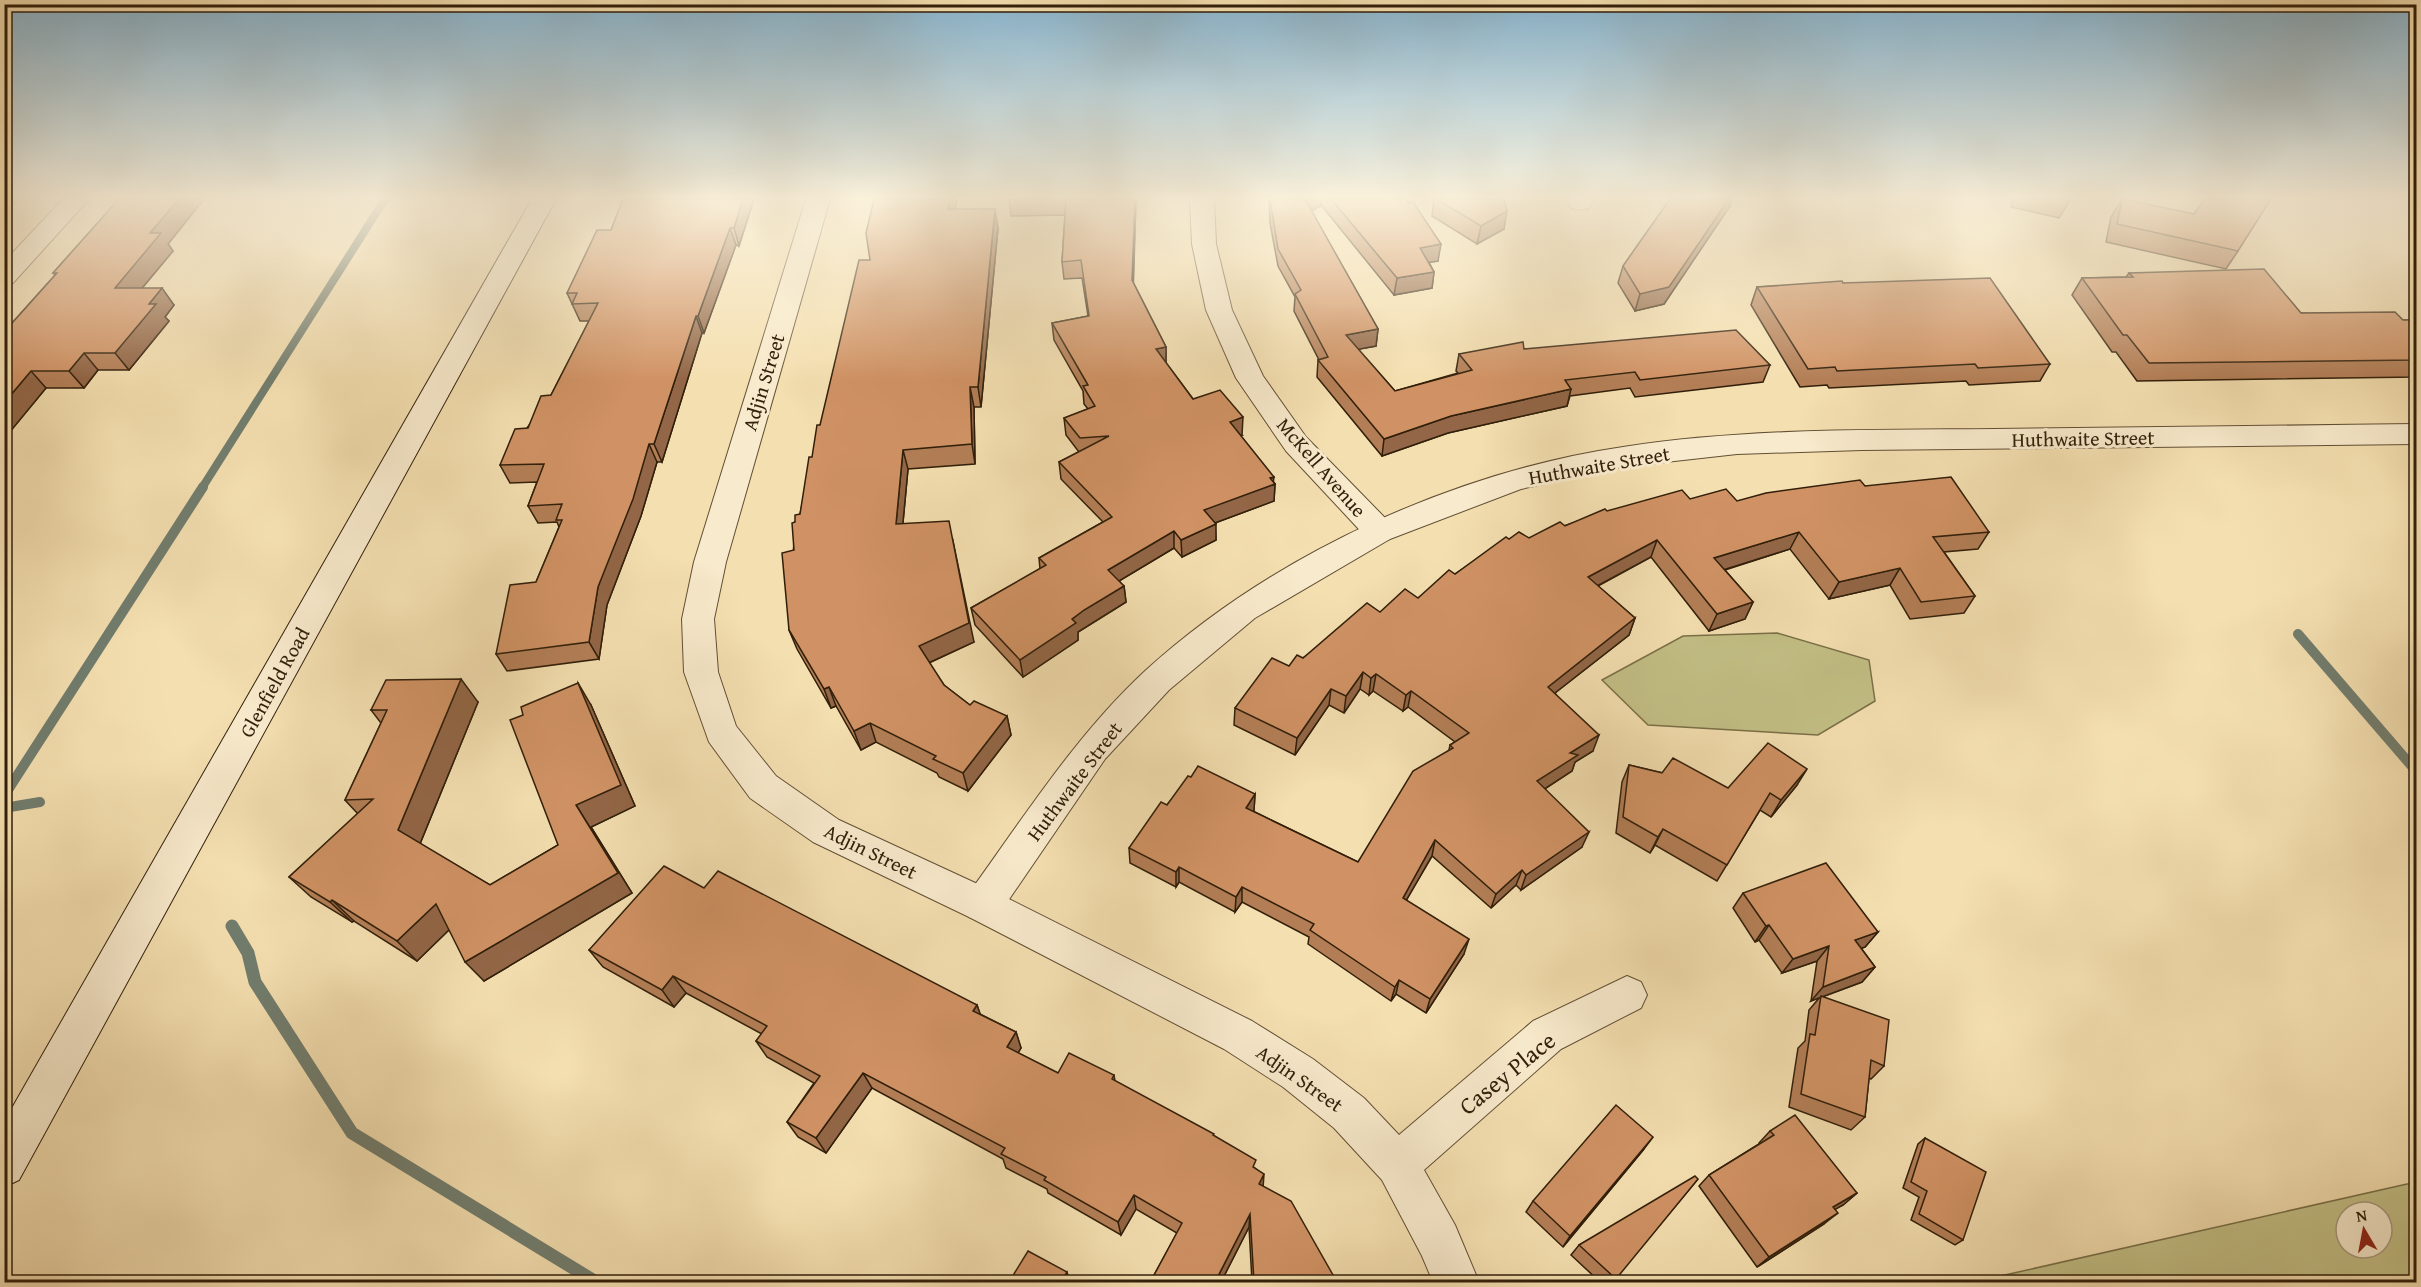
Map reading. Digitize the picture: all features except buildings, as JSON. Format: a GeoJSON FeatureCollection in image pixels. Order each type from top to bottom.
{"type":"FeatureCollection","features":[{"type":"Feature","properties":{"kind":"street"},"geometry":{"type":"LineString","coordinates":[[4,278],[13,259]]}},
{"type":"Feature","properties":{"kind":"street","name":"Glenfield Road"},"geometry":{"type":"LineString","coordinates":[[4,1165],[511,259]]}},
{"type":"Feature","properties":{"kind":"street","name":"Adjin Street"},"geometry":{"type":"LineString","coordinates":[[800,259],[710,561],[698,619],[701,672],[721,732],[763,787],[826,831],[983,905],[1238,1035],[1298,1073],[1349,1113],[1397,1165],[1439,1241],[1456,1282]]}},
{"type":"Feature","properties":{"kind":"street","name":"McKell Avenue"},"geometry":{"type":"LineString","coordinates":[[1207,259],[1219,310],[1250,378],[1296,444],[1379,531]]}},
{"type":"Feature","properties":{"kind":"street","name":"Huthwaite Street"},"geometry":{"type":"LineString","coordinates":[[983,905],[1093,749],[1157,681],[1244,609],[1379,531],[1515,480],[1621,457],[1737,444],[1862,440],[2416,434]]}},
{"type":"Feature","properties":{"kind":"street","name":"Casey Place"},"geometry":{"type":"LineString","coordinates":[[1397,1165],[1547,1035],[1627,995]]}},
{"type":"Feature","properties":{"kind":"shaded area"},"geometry":{"type":"Polygon","coordinates":[[[1777,633],[1869,660],[1875,701],[1818,735],[1648,725],[1602,680],[1683,636],[1777,633]]]}},
{"type":"Feature","properties":{"kind":"shaded area"},"geometry":{"type":"Polygon","coordinates":[[[2416,1184],[2416,1282],[1974,1282],[2334,1201],[2334,1260],[2394,1260],[2394,1200],[2336,1200],[2416,1184]]]}},
{"type":"Feature","properties":{"kind":"waterway"},"geometry":{"type":"LineString","coordinates":[[202,488],[347,259]]}},
{"type":"Feature","properties":{"kind":"waterway"},"geometry":{"type":"LineString","coordinates":[[4,796],[203,487]]}},
{"type":"Feature","properties":{"kind":"waterway"},"geometry":{"type":"LineString","coordinates":[[2298,634],[2416,771]]}},
{"type":"Feature","properties":{"kind":"waterway"},"geometry":{"type":"LineString","coordinates":[[4,808],[40,802]]}},
{"type":"Feature","properties":{"kind":"waterway"},"geometry":{"type":"LineString","coordinates":[[232,926],[248,953],[255,982],[352,1133],[596,1282]]}}]}
